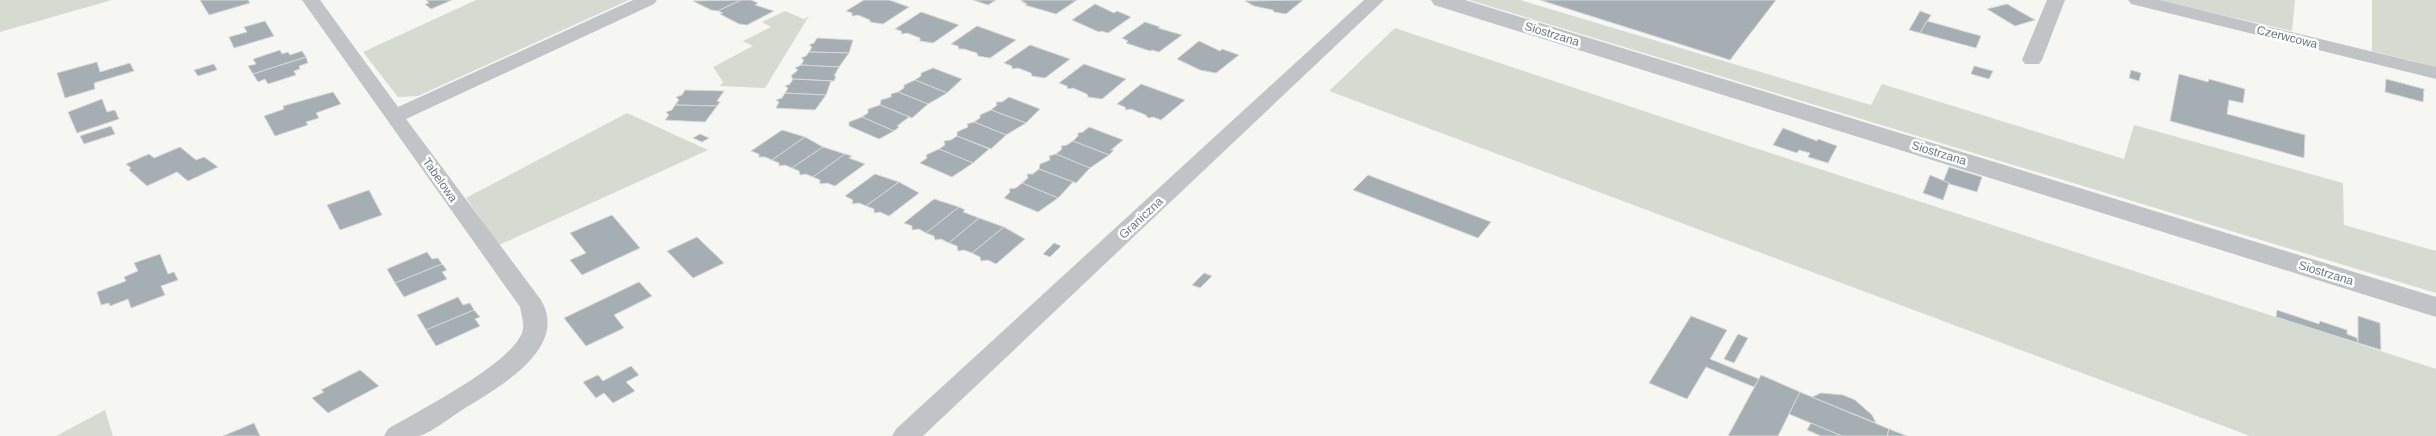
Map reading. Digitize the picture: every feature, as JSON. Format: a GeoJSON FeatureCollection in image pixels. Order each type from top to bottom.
{"type":"FeatureCollection","features":[{"type":"Feature","properties":{"kind":"street","name":"Tabelowa"},"geometry":{"type":"LineString","coordinates":[[311,0],[483,242],[532,306],[536,330],[532,341],[509,365],[398,436]]}},
{"type":"Feature","properties":{"kind":"street"},"geometry":{"type":"LineString","coordinates":[[395,116],[648,0]]}},
{"type":"Feature","properties":{"kind":"street","name":"Graniczna"},"geometry":{"type":"LineString","coordinates":[[906,436],[1375,0]]}},
{"type":"Feature","properties":{"kind":"street","name":"Siostrzana"},"geometry":{"type":"LineString","coordinates":[[1442,0],[2436,307]]}},
{"type":"Feature","properties":{"kind":"street"},"geometry":{"type":"LineString","coordinates":[[2032,60],[2056,0]]}},
{"type":"Feature","properties":{"kind":"street","name":"Czerwcowa"},"geometry":{"type":"LineString","coordinates":[[2137,0],[2436,73]]}},
{"type":"Feature","properties":{"kind":"shaded area"},"geometry":{"type":"Polygon","coordinates":[[[0,0],[112,0],[0,32],[0,0]]]}},
{"type":"Feature","properties":{"kind":"shaded area"},"geometry":{"type":"Polygon","coordinates":[[[476,0],[629,0],[418,96],[398,97],[363,52],[476,0]]]}},
{"type":"Feature","properties":{"kind":"shaded area"},"geometry":{"type":"Polygon","coordinates":[[[1469,0],[1520,0],[1871,105],[1882,84],[2124,159],[2134,125],[2343,183],[2344,225],[2436,251],[2436,293],[1469,0]]]}},
{"type":"Feature","properties":{"kind":"shaded area"},"geometry":{"type":"Polygon","coordinates":[[[2156,0],[2295,0],[2292,31],[2156,0]]]}},
{"type":"Feature","properties":{"kind":"shaded area"},"geometry":{"type":"Polygon","coordinates":[[[2372,0],[2436,0],[2436,67],[2372,51],[2372,0]]]}},
{"type":"Feature","properties":{"kind":"shaded area"},"geometry":{"type":"Polygon","coordinates":[[[785,11],[804,19],[809,16],[765,88],[720,86],[723,82],[713,67],[753,46],[743,41],[771,27],[762,22],[785,11]]]}},
{"type":"Feature","properties":{"kind":"shaded area"},"geometry":{"type":"Polygon","coordinates":[[[1395,28],[1755,148],[2436,369],[2436,436],[2250,436],[1329,91],[1395,28]]]}},
{"type":"Feature","properties":{"kind":"shaded area"},"geometry":{"type":"Polygon","coordinates":[[[627,113],[708,150],[499,245],[466,198],[627,113]]]}},
{"type":"Feature","properties":{"kind":"shaded area"},"geometry":{"type":"Polygon","coordinates":[[[105,410],[113,436],[56,436],[105,410]]]}},
{"type":"Feature","properties":{"kind":"building"},"geometry":{"type":"Polygon","coordinates":[[[200,0],[248,0],[250,3],[209,15],[200,0]]]}},
{"type":"Feature","properties":{"kind":"building"},"geometry":{"type":"Polygon","coordinates":[[[426,0],[452,0],[431,9],[425,4],[429,3],[426,0]]]}},
{"type":"Feature","properties":{"kind":"building"},"geometry":{"type":"Polygon","coordinates":[[[741,0],[718,11],[711,10],[693,1],[741,0]]]}},
{"type":"Feature","properties":{"kind":"building"},"geometry":{"type":"Polygon","coordinates":[[[741,0],[751,0],[758,3],[755,5],[774,11],[747,25],[739,24],[718,11],[741,0]]]}},
{"type":"Feature","properties":{"kind":"building"},"geometry":{"type":"Polygon","coordinates":[[[864,0],[889,0],[909,7],[883,24],[870,22],[870,20],[858,15],[852,16],[852,13],[846,11],[864,0]]]}},
{"type":"Feature","properties":{"kind":"building"},"geometry":{"type":"Polygon","coordinates":[[[973,0],[996,0],[988,5],[973,0]]]}},
{"type":"Feature","properties":{"kind":"building"},"geometry":{"type":"Polygon","coordinates":[[[1077,0],[1056,14],[1025,5],[1027,4],[1021,1],[1077,0]]]}},
{"type":"Feature","properties":{"kind":"building"},"geometry":{"type":"Polygon","coordinates":[[[1303,0],[1286,14],[1254,6],[1245,1],[1303,0]]]}},
{"type":"Feature","properties":{"kind":"building"},"geometry":{"type":"Polygon","coordinates":[[[1540,0],[1776,0],[1730,60],[1540,0]]]}},
{"type":"Feature","properties":{"kind":"building"},"geometry":{"type":"Polygon","coordinates":[[[1095,4],[1114,13],[1117,11],[1131,17],[1108,33],[1099,32],[1072,20],[1095,4]]]}},
{"type":"Feature","properties":{"kind":"building"},"geometry":{"type":"Polygon","coordinates":[[[2007,4],[2035,20],[2015,26],[1987,9],[2007,4]]]}},
{"type":"Feature","properties":{"kind":"building"},"geometry":{"type":"Polygon","coordinates":[[[1920,11],[1931,15],[1920,33],[1909,30],[1920,11]]]}},
{"type":"Feature","properties":{"kind":"building"},"geometry":{"type":"Polygon","coordinates":[[[921,12],[959,25],[933,43],[920,41],[920,38],[907,33],[902,34],[901,31],[895,29],[921,12]]]}},
{"type":"Feature","properties":{"kind":"building"},"geometry":{"type":"Polygon","coordinates":[[[265,21],[274,36],[234,48],[229,37],[247,32],[244,27],[265,21]]]}},
{"type":"Feature","properties":{"kind":"building"},"geometry":{"type":"Polygon","coordinates":[[[1927,21],[1981,36],[1976,48],[1920,33],[1927,21]]]}},
{"type":"Feature","properties":{"kind":"building"},"geometry":{"type":"Polygon","coordinates":[[[1145,22],[1182,35],[1159,52],[1126,43],[1128,41],[1122,38],[1145,22]]]}},
{"type":"Feature","properties":{"kind":"building"},"geometry":{"type":"Polygon","coordinates":[[[977,26],[1016,40],[990,58],[978,56],[977,53],[959,49],[958,46],[951,44],[977,26]]]}},
{"type":"Feature","properties":{"kind":"building"},"geometry":{"type":"Polygon","coordinates":[[[817,38],[853,40],[849,53],[809,52],[812,47],[809,45],[814,43],[817,38]]]}},
{"type":"Feature","properties":{"kind":"building"},"geometry":{"type":"Polygon","coordinates":[[[1199,41],[1220,51],[1222,49],[1239,55],[1216,73],[1200,70],[1177,59],[1199,41]]]}},
{"type":"Feature","properties":{"kind":"building"},"geometry":{"type":"Polygon","coordinates":[[[1030,45],[1070,59],[1045,78],[1032,76],[1031,73],[1018,68],[1012,69],[1012,66],[1004,63],[1030,45]]]}},
{"type":"Feature","properties":{"kind":"building"},"geometry":{"type":"Polygon","coordinates":[[[280,50],[282,54],[288,52],[290,55],[302,51],[306,57],[253,74],[248,66],[256,64],[253,59],[280,50]]]}},
{"type":"Feature","properties":{"kind":"building"},"geometry":{"type":"Polygon","coordinates":[[[809,52],[849,53],[839,67],[801,65],[804,60],[801,58],[809,52]]]}},
{"type":"Feature","properties":{"kind":"building"},"geometry":{"type":"Polygon","coordinates":[[[306,57],[308,63],[299,66],[300,69],[294,71],[296,75],[268,84],[265,79],[258,82],[253,74],[306,57]]]}},
{"type":"Feature","properties":{"kind":"building"},"geometry":{"type":"Polygon","coordinates":[[[97,62],[100,72],[130,63],[134,71],[94,83],[95,89],[65,98],[57,73],[97,62]]]}},
{"type":"Feature","properties":{"kind":"building"},"geometry":{"type":"Polygon","coordinates":[[[214,64],[217,70],[198,76],[194,70],[214,64]]]}},
{"type":"Feature","properties":{"kind":"building"},"geometry":{"type":"Polygon","coordinates":[[[1084,64],[1126,79],[1102,99],[1088,97],[1087,94],[1073,88],[1068,89],[1067,86],[1059,83],[1084,64]]]}},
{"type":"Feature","properties":{"kind":"building"},"geometry":{"type":"Polygon","coordinates":[[[801,65],[839,67],[834,76],[836,76],[834,81],[793,79],[791,76],[798,70],[795,68],[801,65]]]}},
{"type":"Feature","properties":{"kind":"building"},"geometry":{"type":"Polygon","coordinates":[[[1974,66],[1993,71],[1989,79],[1971,74],[1974,66]]]}},
{"type":"Feature","properties":{"kind":"building"},"geometry":{"type":"Polygon","coordinates":[[[933,68],[962,79],[947,93],[915,80],[921,76],[921,73],[933,68]]]}},
{"type":"Feature","properties":{"kind":"building"},"geometry":{"type":"Polygon","coordinates":[[[2131,70],[2141,73],[2139,81],[2129,78],[2131,70]]]}},
{"type":"Feature","properties":{"kind":"building"},"geometry":{"type":"Polygon","coordinates":[[[2179,74],[2208,82],[2209,79],[2245,89],[2243,103],[2229,100],[2227,114],[2305,135],[2304,158],[2170,121],[2179,74]]]}},
{"type":"Feature","properties":{"kind":"building"},"geometry":{"type":"Polygon","coordinates":[[[793,79],[831,81],[826,95],[785,93],[788,88],[785,86],[790,84],[793,79]]]}},
{"type":"Feature","properties":{"kind":"building"},"geometry":{"type":"Polygon","coordinates":[[[2386,79],[2424,89],[2423,102],[2385,92],[2386,79]]]}},
{"type":"Feature","properties":{"kind":"building"},"geometry":{"type":"Polygon","coordinates":[[[915,80],[947,93],[928,104],[898,92],[904,88],[904,85],[915,80]]]}},
{"type":"Feature","properties":{"kind":"building"},"geometry":{"type":"Polygon","coordinates":[[[1141,84],[1185,100],[1161,120],[1153,117],[1148,118],[1146,115],[1131,109],[1126,110],[1125,107],[1117,104],[1141,84]]]}},
{"type":"Feature","properties":{"kind":"building"},"geometry":{"type":"Polygon","coordinates":[[[685,90],[724,91],[717,101],[720,102],[717,106],[675,105],[679,100],[676,97],[682,95],[685,90]]]}},
{"type":"Feature","properties":{"kind":"building"},"geometry":{"type":"Polygon","coordinates":[[[333,92],[341,104],[316,113],[319,118],[306,122],[308,125],[275,136],[264,116],[284,109],[283,106],[333,92]]]}},
{"type":"Feature","properties":{"kind":"building"},"geometry":{"type":"Polygon","coordinates":[[[898,92],[928,104],[912,118],[880,105],[881,100],[891,97],[891,94],[898,92]]]}},
{"type":"Feature","properties":{"kind":"building"},"geometry":{"type":"Polygon","coordinates":[[[785,93],[826,95],[815,110],[776,108],[779,102],[776,100],[782,98],[785,93]]]}},
{"type":"Feature","properties":{"kind":"building"},"geometry":{"type":"Polygon","coordinates":[[[1009,97],[1040,109],[1026,123],[991,110],[997,105],[996,102],[1002,102],[1009,97]]]}},
{"type":"Feature","properties":{"kind":"building"},"geometry":{"type":"Polygon","coordinates":[[[102,99],[107,112],[115,110],[119,119],[77,133],[68,112],[102,99]]]}},
{"type":"Feature","properties":{"kind":"building"},"geometry":{"type":"Polygon","coordinates":[[[675,105],[717,106],[705,122],[665,120],[669,115],[666,112],[672,110],[675,105]]]}},
{"type":"Feature","properties":{"kind":"building"},"geometry":{"type":"Polygon","coordinates":[[[880,105],[912,118],[909,117],[897,126],[899,127],[894,131],[862,117],[868,113],[868,109],[880,105]]]}},
{"type":"Feature","properties":{"kind":"building"},"geometry":{"type":"Polygon","coordinates":[[[991,110],[1026,123],[1006,135],[974,122],[980,118],[980,115],[991,110]]]}},
{"type":"Feature","properties":{"kind":"building"},"geometry":{"type":"Polygon","coordinates":[[[862,117],[894,131],[879,139],[849,126],[849,122],[862,117]]]}},
{"type":"Feature","properties":{"kind":"building"},"geometry":{"type":"Polygon","coordinates":[[[974,122],[1006,135],[991,149],[957,136],[957,132],[968,127],[967,124],[974,122]]]}},
{"type":"Feature","properties":{"kind":"building"},"geometry":{"type":"Polygon","coordinates":[[[111,126],[115,134],[84,144],[80,136],[111,126]]]}},
{"type":"Feature","properties":{"kind":"building"},"geometry":{"type":"Polygon","coordinates":[[[1089,127],[1123,140],[1111,150],[1114,150],[1109,155],[1073,141],[1078,136],[1078,133],[1083,132],[1089,127]]]}},
{"type":"Feature","properties":{"kind":"building"},"geometry":{"type":"Polygon","coordinates":[[[1783,128],[1817,141],[1818,139],[1837,146],[1828,163],[1808,157],[1810,153],[1799,150],[1797,153],[1773,145],[1783,128]]]}},
{"type":"Feature","properties":{"kind":"building"},"geometry":{"type":"Polygon","coordinates":[[[782,130],[805,137],[772,160],[759,157],[759,154],[751,151],[782,130]]]}},
{"type":"Feature","properties":{"kind":"building"},"geometry":{"type":"Polygon","coordinates":[[[700,134],[709,138],[702,142],[693,138],[700,134]]]}},
{"type":"Feature","properties":{"kind":"building"},"geometry":{"type":"Polygon","coordinates":[[[957,136],[989,149],[973,163],[939,149],[945,145],[944,141],[951,140],[957,136]]]}},
{"type":"Feature","properties":{"kind":"building"},"geometry":{"type":"Polygon","coordinates":[[[805,137],[823,147],[792,168],[785,165],[779,166],[779,163],[772,160],[805,137]]]}},
{"type":"Feature","properties":{"kind":"building"},"geometry":{"type":"Polygon","coordinates":[[[1073,141],[1109,155],[1090,168],[1056,154],[1062,149],[1061,146],[1073,141]]]}},
{"type":"Feature","properties":{"kind":"building"},"geometry":{"type":"Polygon","coordinates":[[[180,147],[196,160],[204,157],[218,167],[188,181],[177,172],[147,186],[129,170],[131,168],[126,164],[149,154],[154,158],[180,147]]]}},
{"type":"Feature","properties":{"kind":"building"},"geometry":{"type":"Polygon","coordinates":[[[823,147],[845,154],[813,177],[806,174],[800,175],[799,171],[792,168],[823,147]]]}},
{"type":"Feature","properties":{"kind":"building"},"geometry":{"type":"Polygon","coordinates":[[[939,149],[973,163],[952,177],[920,163],[927,158],[926,155],[939,149]]]}},
{"type":"Feature","properties":{"kind":"building"},"geometry":{"type":"Polygon","coordinates":[[[845,154],[852,156],[849,158],[865,164],[835,186],[827,183],[820,184],[820,180],[813,177],[845,154]]]}},
{"type":"Feature","properties":{"kind":"building"},"geometry":{"type":"Polygon","coordinates":[[[1056,154],[1090,168],[1076,183],[1039,169],[1040,164],[1050,160],[1049,156],[1056,154]]]}},
{"type":"Feature","properties":{"kind":"building"},"geometry":{"type":"Polygon","coordinates":[[[1949,167],[1982,177],[1977,192],[1943,182],[1949,167]]]}},
{"type":"Feature","properties":{"kind":"building"},"geometry":{"type":"Polygon","coordinates":[[[1039,169],[1073,182],[1058,198],[1022,183],[1028,178],[1027,174],[1033,174],[1039,169]]]}},
{"type":"Feature","properties":{"kind":"building"},"geometry":{"type":"Polygon","coordinates":[[[875,174],[899,182],[866,206],[859,203],[852,204],[853,200],[845,196],[875,174]]]}},
{"type":"Feature","properties":{"kind":"building"},"geometry":{"type":"Polygon","coordinates":[[[1368,175],[1491,222],[1478,238],[1353,190],[1368,175]]]}},
{"type":"Feature","properties":{"kind":"building"},"geometry":{"type":"Polygon","coordinates":[[[1930,175],[1949,183],[1943,200],[1923,193],[1930,175]]]}},
{"type":"Feature","properties":{"kind":"building"},"geometry":{"type":"Polygon","coordinates":[[[899,182],[919,193],[889,216],[880,212],[874,213],[874,209],[866,206],[899,182]]]}},
{"type":"Feature","properties":{"kind":"building"},"geometry":{"type":"Polygon","coordinates":[[[1022,183],[1058,198],[1038,212],[1004,198],[1010,192],[1009,189],[1016,188],[1022,183]]]}},
{"type":"Feature","properties":{"kind":"building"},"geometry":{"type":"Polygon","coordinates":[[[369,190],[382,215],[340,230],[327,205],[369,190]]]}},
{"type":"Feature","properties":{"kind":"building"},"geometry":{"type":"Polygon","coordinates":[[[934,199],[959,207],[926,233],[919,229],[912,230],[912,226],[904,223],[934,199]]]}},
{"type":"Feature","properties":{"kind":"building"},"geometry":{"type":"Polygon","coordinates":[[[959,207],[965,210],[963,212],[979,218],[949,243],[941,239],[935,240],[934,236],[926,233],[959,207]]]}},
{"type":"Feature","properties":{"kind":"building"},"geometry":{"type":"Polygon","coordinates":[[[612,215],[640,248],[582,275],[570,260],[586,253],[570,233],[612,215]]]}},
{"type":"Feature","properties":{"kind":"building"},"geometry":{"type":"Polygon","coordinates":[[[979,218],[1004,227],[972,253],[964,250],[958,251],[957,246],[949,243],[979,218]]]}},
{"type":"Feature","properties":{"kind":"building"},"geometry":{"type":"Polygon","coordinates":[[[1004,227],[1025,239],[996,264],[988,260],[981,261],[980,257],[972,253],[1004,227]]]}},
{"type":"Feature","properties":{"kind":"building"},"geometry":{"type":"Polygon","coordinates":[[[697,237],[724,263],[693,278],[667,251],[697,237]]]}},
{"type":"Feature","properties":{"kind":"building"},"geometry":{"type":"Polygon","coordinates":[[[1054,243],[1061,246],[1050,257],[1043,254],[1054,243]]]}},
{"type":"Feature","properties":{"kind":"building"},"geometry":{"type":"Polygon","coordinates":[[[427,252],[432,259],[438,258],[442,264],[395,283],[387,269],[427,252]]]}},
{"type":"Feature","properties":{"kind":"building"},"geometry":{"type":"Polygon","coordinates":[[[160,254],[168,274],[174,272],[178,280],[161,286],[165,295],[131,308],[128,299],[110,306],[109,303],[101,305],[97,292],[126,281],[124,277],[138,271],[134,263],[160,254]]]}},
{"type":"Feature","properties":{"kind":"building"},"geometry":{"type":"Polygon","coordinates":[[[442,264],[447,270],[442,272],[447,279],[404,297],[395,283],[442,264]]]}},
{"type":"Feature","properties":{"kind":"building"},"geometry":{"type":"Polygon","coordinates":[[[1204,273],[1212,276],[1200,288],[1192,285],[1204,273]]]}},
{"type":"Feature","properties":{"kind":"building"},"geometry":{"type":"Polygon","coordinates":[[[639,282],[652,296],[614,315],[624,328],[586,346],[564,318],[639,282]]]}},
{"type":"Feature","properties":{"kind":"building"},"geometry":{"type":"Polygon","coordinates":[[[458,297],[463,305],[470,303],[474,310],[426,330],[417,315],[458,297]]]}},
{"type":"Feature","properties":{"kind":"building"},"geometry":{"type":"Polygon","coordinates":[[[474,310],[480,317],[475,319],[480,326],[436,346],[426,330],[474,310]]]}},
{"type":"Feature","properties":{"kind":"building"},"geometry":{"type":"Polygon","coordinates":[[[2277,310],[2319,324],[2320,321],[2347,330],[2347,334],[2357,338],[2358,343],[2276,317],[2277,310]]]}},
{"type":"Feature","properties":{"kind":"building"},"geometry":{"type":"Polygon","coordinates":[[[1691,316],[1727,330],[1710,359],[1759,379],[1754,387],[1706,367],[1687,399],[1649,383],[1691,316]]]}},
{"type":"Feature","properties":{"kind":"building"},"geometry":{"type":"Polygon","coordinates":[[[2358,316],[2380,323],[2381,350],[2358,343],[2358,316]]]}},
{"type":"Feature","properties":{"kind":"building"},"geometry":{"type":"Polygon","coordinates":[[[1738,334],[1748,338],[1734,363],[1724,359],[1738,334]]]}},
{"type":"Feature","properties":{"kind":"building"},"geometry":{"type":"Polygon","coordinates":[[[631,366],[639,375],[626,382],[635,391],[613,403],[604,393],[596,398],[583,382],[598,375],[603,381],[631,366]]]}},
{"type":"Feature","properties":{"kind":"building"},"geometry":{"type":"Polygon","coordinates":[[[360,370],[379,386],[328,413],[312,398],[324,392],[321,390],[360,370]]]}},
{"type":"Feature","properties":{"kind":"building"},"geometry":{"type":"Polygon","coordinates":[[[1761,375],[1800,392],[1778,436],[1728,436],[1761,375]]]}},
{"type":"Feature","properties":{"kind":"building"},"geometry":{"type":"Polygon","coordinates":[[[1800,392],[1889,429],[1887,436],[1842,436],[1789,414],[1800,392]]]}},
{"type":"Feature","properties":{"kind":"building"},"geometry":{"type":"Polygon","coordinates":[[[1821,393],[1843,395],[1855,400],[1872,415],[1876,423],[1812,397],[1821,393]]]}},
{"type":"Feature","properties":{"kind":"building"},"geometry":{"type":"Polygon","coordinates":[[[254,423],[260,436],[223,436],[254,423]]]}},
{"type":"Feature","properties":{"kind":"building"},"geometry":{"type":"Polygon","coordinates":[[[1811,423],[1842,436],[1821,436],[1807,430],[1811,423]]]}},
{"type":"Feature","properties":{"kind":"building"},"geometry":{"type":"Polygon","coordinates":[[[1889,429],[1907,436],[1887,436],[1889,429]]]}}]}
